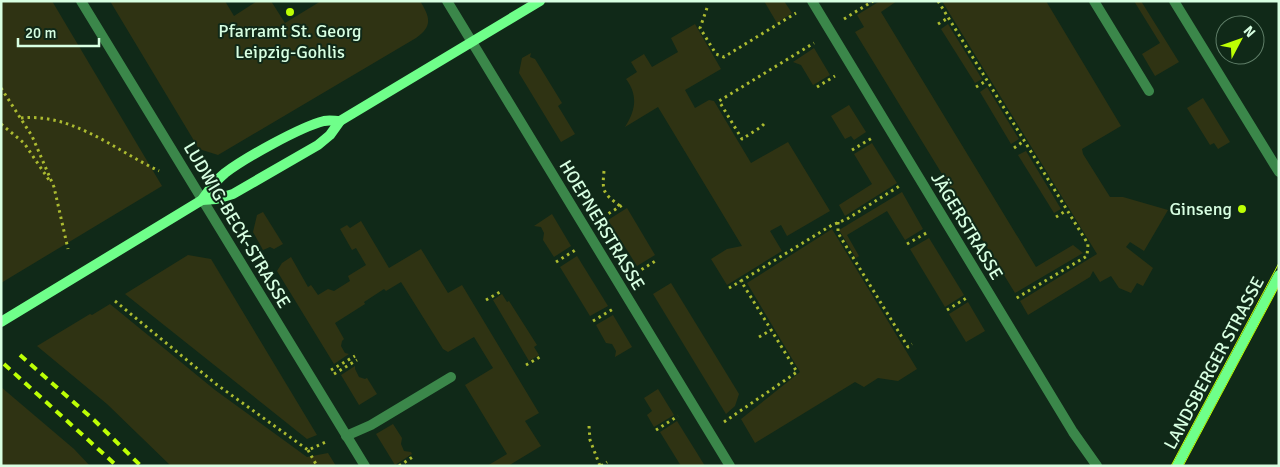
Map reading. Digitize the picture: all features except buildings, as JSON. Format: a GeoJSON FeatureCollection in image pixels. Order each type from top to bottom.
{"type":"FeatureCollection","features":[{"type":"Feature","properties":{"kind":"main road"},"geometry":{"type":"LineString","coordinates":[[202,200],[216,199],[234,194],[318,145],[330,135],[340,121],[540,1]]}},
{"type":"Feature","properties":{"kind":"main road"},"geometry":{"type":"LineString","coordinates":[[1,322],[202,200],[211,186],[225,173],[253,156],[306,128],[325,121],[340,121]]}},
{"type":"Feature","properties":{"kind":"main road","name":"LANDSBERGER STRASSE"},"geometry":{"type":"LineString","coordinates":[[1177,466],[1279,275]]}},
{"type":"Feature","properties":{"kind":"street","name":"LUDWIG-BECK-STRASSE"},"geometry":{"type":"LineString","coordinates":[[81,1],[365,466]]}},
{"type":"Feature","properties":{"kind":"street","name":"HOEPNERSTRASSE"},"geometry":{"type":"LineString","coordinates":[[447,1],[730,466]]}},
{"type":"Feature","properties":{"kind":"street","name":"JÄGERSTRASSE"},"geometry":{"type":"LineString","coordinates":[[812,1],[1073,432],[1097,466]]}},
{"type":"Feature","properties":{"kind":"street"},"geometry":{"type":"LineString","coordinates":[[1094,1],[1149,91]]}},
{"type":"Feature","properties":{"kind":"street"},"geometry":{"type":"LineString","coordinates":[[1174,1],[1279,172]]}},
{"type":"Feature","properties":{"kind":"street"},"geometry":{"type":"LineString","coordinates":[[346,436],[371,425],[451,377]]}},
{"type":"Feature","properties":{"kind":"path"},"geometry":{"type":"LineString","coordinates":[[844,19],[873,1]]}},
{"type":"Feature","properties":{"kind":"path"},"geometry":{"type":"LineString","coordinates":[[938,1],[1088,244],[1087,256],[1015,300]]}},
{"type":"Feature","properties":{"kind":"path"},"geometry":{"type":"LineString","coordinates":[[707,8],[700,28],[716,54],[724,57],[796,13]]}},
{"type":"Feature","properties":{"kind":"path"},"geometry":{"type":"LineString","coordinates":[[938,24],[948,18]]}},
{"type":"Feature","properties":{"kind":"path"},"geometry":{"type":"LineString","coordinates":[[764,124],[742,139],[719,101],[814,43]]}},
{"type":"Feature","properties":{"kind":"path"},"geometry":{"type":"LineString","coordinates":[[817,87],[835,76]]}},
{"type":"Feature","properties":{"kind":"path"},"geometry":{"type":"LineString","coordinates":[[976,87],[986,81]]}},
{"type":"Feature","properties":{"kind":"path"},"geometry":{"type":"LineString","coordinates":[[1,88],[32,136],[54,187],[68,249]]}},
{"type":"Feature","properties":{"kind":"path"},"geometry":{"type":"LineString","coordinates":[[21,118],[34,116],[72,125],[159,171]]}},
{"type":"Feature","properties":{"kind":"path"},"geometry":{"type":"LineString","coordinates":[[1,124],[24,143],[54,187]]}},
{"type":"Feature","properties":{"kind":"path"},"geometry":{"type":"LineString","coordinates":[[852,150],[872,138]]}},
{"type":"Feature","properties":{"kind":"path"},"geometry":{"type":"LineString","coordinates":[[1014,148],[1024,142]]}},
{"type":"Feature","properties":{"kind":"path"},"geometry":{"type":"LineString","coordinates":[[602,217],[622,205],[608,197],[603,188],[604,171]]}},
{"type":"Feature","properties":{"kind":"path"},"geometry":{"type":"LineString","coordinates":[[729,288],[901,185]]}},
{"type":"Feature","properties":{"kind":"path"},"geometry":{"type":"LineString","coordinates":[[1056,217],[1067,210]]}},
{"type":"Feature","properties":{"kind":"path"},"geometry":{"type":"LineString","coordinates":[[838,222],[838,233],[908,347],[912,344]]}},
{"type":"Feature","properties":{"kind":"path"},"geometry":{"type":"LineString","coordinates":[[907,244],[928,232]]}},
{"type":"Feature","properties":{"kind":"path"},"geometry":{"type":"LineString","coordinates":[[556,262],[580,248]]}},
{"type":"Feature","properties":{"kind":"path"},"geometry":{"type":"LineString","coordinates":[[636,272],[657,260]]}},
{"type":"Feature","properties":{"kind":"path"},"geometry":{"type":"LineString","coordinates":[[726,421],[797,372],[741,281]]}},
{"type":"Feature","properties":{"kind":"path"},"geometry":{"type":"LineString","coordinates":[[486,300],[500,292]]}},
{"type":"Feature","properties":{"kind":"path"},"geometry":{"type":"LineString","coordinates":[[947,310],[968,297]]}},
{"type":"Feature","properties":{"kind":"path"},"geometry":{"type":"LineString","coordinates":[[115,301],[216,384],[308,450],[317,466]]}},
{"type":"Feature","properties":{"kind":"path"},"geometry":{"type":"LineString","coordinates":[[593,321],[616,307]]}},
{"type":"Feature","properties":{"kind":"path"},"geometry":{"type":"LineString","coordinates":[[759,337],[771,330]]}},
{"type":"Feature","properties":{"kind":"path"},"geometry":{"type":"LineString","coordinates":[[526,365],[540,357]]}},
{"type":"Feature","properties":{"kind":"path"},"geometry":{"type":"LineString","coordinates":[[332,370],[356,358],[334,374]]}},
{"type":"Feature","properties":{"kind":"path"},"geometry":{"type":"LineString","coordinates":[[656,430],[681,415]]}},
{"type":"Feature","properties":{"kind":"path"},"geometry":{"type":"LineString","coordinates":[[589,426],[590,440],[601,466],[607,462]]}},
{"type":"Feature","properties":{"kind":"path"},"geometry":{"type":"LineString","coordinates":[[308,450],[326,442]]}},
{"type":"Feature","properties":{"kind":"path"},"geometry":{"type":"LineString","coordinates":[[399,466],[414,456]]}},
{"type":"Feature","properties":{"kind":"green space"},"geometry":{"type":"Polygon","coordinates":[[[1,1],[52,1],[162,186],[1,283],[1,1]]]}},
{"type":"Feature","properties":{"kind":"green space"},"geometry":{"type":"Polygon","coordinates":[[[110,1],[225,1],[234,16],[257,1],[271,1],[285,23],[321,1],[420,1],[428,21],[425,29],[416,38],[218,155],[199,149],[110,1]]]}},
{"type":"Feature","properties":{"kind":"green space"},"geometry":{"type":"Polygon","coordinates":[[[764,1],[784,1],[792,13],[777,23],[764,1]]]}},
{"type":"Feature","properties":{"kind":"green space"},"geometry":{"type":"Polygon","coordinates":[[[880,1],[897,1],[881,12],[1036,267],[1073,245],[1083,253],[1015,293],[855,32],[864,27],[857,15],[880,1]]]}},
{"type":"Feature","properties":{"kind":"green space"},"geometry":{"type":"Polygon","coordinates":[[[942,1],[1046,1],[1121,126],[1082,149],[1083,154],[1110,197],[1123,197],[1168,210],[1144,251],[1130,242],[1126,247],[1153,268],[1143,286],[1137,283],[1131,293],[1119,288],[1111,276],[1100,282],[1093,271],[1090,277],[1028,315],[1020,301],[1097,254],[942,1]]]}},
{"type":"Feature","properties":{"kind":"green space"},"geometry":{"type":"Polygon","coordinates":[[[1134,1],[1141,1],[1179,62],[1155,76],[1142,54],[1160,43],[1134,1]]]}},
{"type":"Feature","properties":{"kind":"green space"},"geometry":{"type":"Polygon","coordinates":[[[695,24],[721,69],[685,90],[695,108],[709,100],[714,101],[751,163],[788,142],[830,211],[787,236],[781,225],[770,231],[782,251],[727,285],[711,259],[727,249],[742,246],[658,107],[625,127],[634,103],[630,85],[626,79],[637,72],[631,62],[644,54],[652,67],[678,52],[671,38],[695,24]]]}},
{"type":"Feature","properties":{"kind":"green space"},"geometry":{"type":"Polygon","coordinates":[[[948,24],[982,79],[975,83],[941,29],[948,24]]]}},
{"type":"Feature","properties":{"kind":"green space"},"geometry":{"type":"Polygon","coordinates":[[[814,48],[830,75],[813,85],[801,65],[793,62],[814,48]]]}},
{"type":"Feature","properties":{"kind":"green space"},"geometry":{"type":"Polygon","coordinates":[[[531,53],[530,57],[535,59],[562,103],[558,106],[575,134],[561,142],[519,73],[522,58],[531,53]]]}},
{"type":"Feature","properties":{"kind":"green space"},"geometry":{"type":"Polygon","coordinates":[[[987,87],[1019,139],[1011,144],[980,92],[987,87]]]}},
{"type":"Feature","properties":{"kind":"green space"},"geometry":{"type":"Polygon","coordinates":[[[1203,98],[1230,142],[1218,149],[1214,143],[1210,145],[1187,108],[1203,98]]]}},
{"type":"Feature","properties":{"kind":"green space"},"geometry":{"type":"Polygon","coordinates":[[[849,105],[866,132],[854,140],[851,136],[845,139],[831,116],[849,105]]]}},
{"type":"Feature","properties":{"kind":"green space"},"geometry":{"type":"Polygon","coordinates":[[[872,143],[897,183],[845,216],[839,205],[872,184],[854,154],[872,143]]]}},
{"type":"Feature","properties":{"kind":"green space"},"geometry":{"type":"Polygon","coordinates":[[[1026,151],[1061,209],[1054,213],[1018,155],[1026,151]]]}},
{"type":"Feature","properties":{"kind":"green space"},"geometry":{"type":"Polygon","coordinates":[[[902,192],[923,229],[905,240],[887,211],[847,235],[859,256],[856,258],[839,230],[902,192]]]}},
{"type":"Feature","properties":{"kind":"green space"},"geometry":{"type":"Polygon","coordinates":[[[627,208],[655,255],[637,266],[608,220],[627,208]]]}},
{"type":"Feature","properties":{"kind":"green space"},"geometry":{"type":"Polygon","coordinates":[[[263,212],[283,244],[274,249],[270,247],[263,250],[253,232],[257,215],[263,212]]]}},
{"type":"Feature","properties":{"kind":"green space"},"geometry":{"type":"Polygon","coordinates":[[[552,214],[571,246],[554,257],[543,240],[544,233],[541,227],[534,226],[552,214]]]}},
{"type":"Feature","properties":{"kind":"green space"},"geometry":{"type":"Polygon","coordinates":[[[361,221],[389,268],[421,249],[448,293],[462,285],[539,413],[525,421],[541,446],[508,466],[487,466],[507,454],[465,385],[493,368],[474,337],[448,352],[443,349],[401,282],[386,291],[384,289],[335,323],[344,339],[341,346],[345,353],[349,354],[334,364],[277,271],[282,263],[291,257],[308,287],[311,285],[318,295],[328,289],[334,291],[350,281],[348,276],[366,265],[356,248],[352,250],[340,229],[347,225],[350,228],[361,221]]]}},
{"type":"Feature","properties":{"kind":"green space"},"geometry":{"type":"Polygon","coordinates":[[[832,229],[917,369],[898,381],[878,378],[864,387],[855,382],[755,443],[741,419],[800,372],[747,283],[832,229]]]}},
{"type":"Feature","properties":{"kind":"green space"},"geometry":{"type":"Polygon","coordinates":[[[929,238],[964,295],[945,307],[910,249],[929,238]]]}},
{"type":"Feature","properties":{"kind":"green space"},"geometry":{"type":"Polygon","coordinates":[[[188,255],[211,259],[317,435],[307,439],[125,294],[188,255]]]}},
{"type":"Feature","properties":{"kind":"green space"},"geometry":{"type":"Polygon","coordinates":[[[577,256],[608,306],[590,316],[560,267],[577,256]]]}},
{"type":"Feature","properties":{"kind":"green space"},"geometry":{"type":"Polygon","coordinates":[[[671,283],[739,394],[735,406],[726,414],[653,294],[671,283]]]}},
{"type":"Feature","properties":{"kind":"green space"},"geometry":{"type":"Polygon","coordinates":[[[502,294],[507,302],[509,301],[537,345],[534,347],[539,355],[529,361],[493,300],[502,294]]]}},
{"type":"Feature","properties":{"kind":"green space"},"geometry":{"type":"Polygon","coordinates":[[[968,302],[985,331],[966,342],[949,314],[968,302]]]}},
{"type":"Feature","properties":{"kind":"green space"},"geometry":{"type":"Polygon","coordinates":[[[110,304],[215,390],[307,457],[328,453],[336,466],[171,466],[107,404],[37,346],[110,304]]]}},
{"type":"Feature","properties":{"kind":"green space"},"geometry":{"type":"Polygon","coordinates":[[[613,315],[632,347],[615,357],[616,351],[612,344],[606,343],[596,325],[613,315]]]}},
{"type":"Feature","properties":{"kind":"green space"},"geometry":{"type":"Polygon","coordinates":[[[355,366],[359,377],[367,378],[377,394],[359,405],[341,375],[355,366]]]}},
{"type":"Feature","properties":{"kind":"green space"},"geometry":{"type":"Polygon","coordinates":[[[1,387],[74,449],[90,466],[1,466],[1,387]]]}},
{"type":"Feature","properties":{"kind":"green space"},"geometry":{"type":"Polygon","coordinates":[[[658,389],[674,415],[654,427],[647,415],[652,411],[644,398],[658,389]]]}},
{"type":"Feature","properties":{"kind":"green space"},"geometry":{"type":"Polygon","coordinates":[[[677,421],[705,466],[681,466],[660,432],[677,421]]]}},
{"type":"Feature","properties":{"kind":"green space"},"geometry":{"type":"Polygon","coordinates":[[[393,424],[402,438],[401,444],[404,451],[411,452],[412,454],[395,465],[376,434],[393,424]]]}},
{"type":"Feature","properties":{"kind":"tram line"},"geometry":{"type":"LineString","coordinates":[[1171,466],[1279,263]]}},
{"type":"Feature","properties":{"kind":"tram line"},"geometry":{"type":"LineString","coordinates":[[1183,466],[1279,286]]}},
{"type":"Feature","properties":{"kind":"railway"},"geometry":{"type":"LineString","coordinates":[[20,355],[94,420],[141,466]]}},
{"type":"Feature","properties":{"kind":"railway"},"geometry":{"type":"LineString","coordinates":[[4,364],[117,466]]}},
{"type":"Feature","properties":{"kind":"place","name":"Pfarramt St. Georg Leipzig-Gohlis"},"geometry":{"type":"Point","coordinates":[290,12]}},
{"type":"Feature","properties":{"kind":"place","name":"Ginseng"},"geometry":{"type":"Point","coordinates":[1242,209]}}]}
